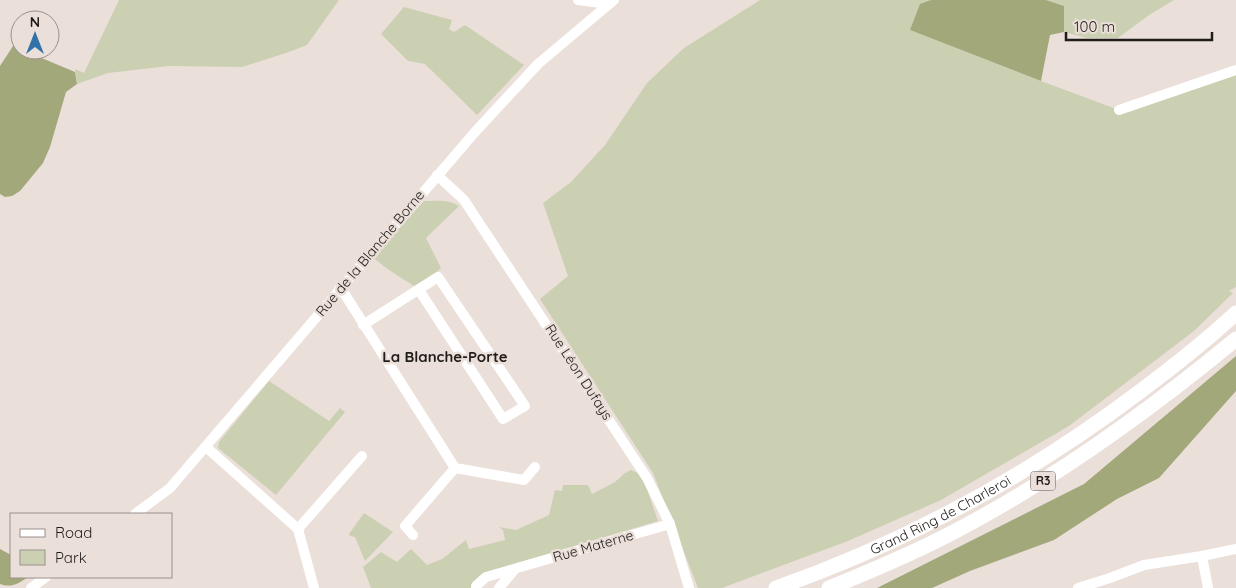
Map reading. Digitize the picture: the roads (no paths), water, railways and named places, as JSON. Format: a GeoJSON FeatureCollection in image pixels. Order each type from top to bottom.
{"type":"FeatureCollection","features":[{"type":"Feature","properties":{"kind":"highway","name":"Grand Ring de Charleroi"},"geometry":{"type":"LineString","coordinates":[[776,588],[867,552],[998,486],[1118,408],[1180,361],[1236,313]]}},
{"type":"Feature","properties":{"kind":"highway","name":"Grand Ring de Charleroi"},"geometry":{"type":"LineString","coordinates":[[829,588],[940,539],[1068,465],[1129,424],[1236,339]]}},
{"type":"Feature","properties":{"kind":"street"},"geometry":{"type":"LineString","coordinates":[[578,0],[611,2]]}},
{"type":"Feature","properties":{"kind":"street","name":"Rue de la Blanche Borne"},"geometry":{"type":"LineString","coordinates":[[136,513],[167,492],[437,175],[538,64],[611,2]]}},
{"type":"Feature","properties":{"kind":"street"},"geometry":{"type":"LineString","coordinates":[[1119,110],[1236,70]]}},
{"type":"Feature","properties":{"kind":"street","name":"Rue Léon Dufays"},"geometry":{"type":"LineString","coordinates":[[437,175],[464,200],[647,478],[670,524],[689,588]]}},
{"type":"Feature","properties":{"kind":"street"},"geometry":{"type":"LineString","coordinates":[[363,325],[438,276],[525,406],[503,419],[419,290]]}},
{"type":"Feature","properties":{"kind":"street"},"geometry":{"type":"LineString","coordinates":[[339,289],[344,293],[455,468],[524,480],[535,467]]}},
{"type":"Feature","properties":{"kind":"street"},"geometry":{"type":"LineString","coordinates":[[206,447],[298,529],[314,588]]}},
{"type":"Feature","properties":{"kind":"street"},"geometry":{"type":"LineString","coordinates":[[298,529],[362,456]]}},
{"type":"Feature","properties":{"kind":"street"},"geometry":{"type":"LineString","coordinates":[[413,535],[405,526],[455,468]]}},
{"type":"Feature","properties":{"kind":"street","name":"Rue Materne"},"geometry":{"type":"LineString","coordinates":[[476,588],[486,577],[670,524]]}},
{"type":"Feature","properties":{"kind":"street"},"geometry":{"type":"LineString","coordinates":[[1078,588],[1144,565],[1202,556],[1236,548]]}},
{"type":"Feature","properties":{"kind":"street"},"geometry":{"type":"LineString","coordinates":[[1202,556],[1208,588]]}},
{"type":"Feature","properties":{"kind":"street"},"geometry":{"type":"LineString","coordinates":[[499,588],[516,569]]}},
{"type":"Feature","properties":{"kind":"street"},"geometry":{"type":"LineString","coordinates":[[31,588],[45,578]]}},
{"type":"Feature","properties":{"kind":"district","name":"La Blanche-Porte"},"geometry":{"type":"Point","coordinates":[445,357]}}]}
